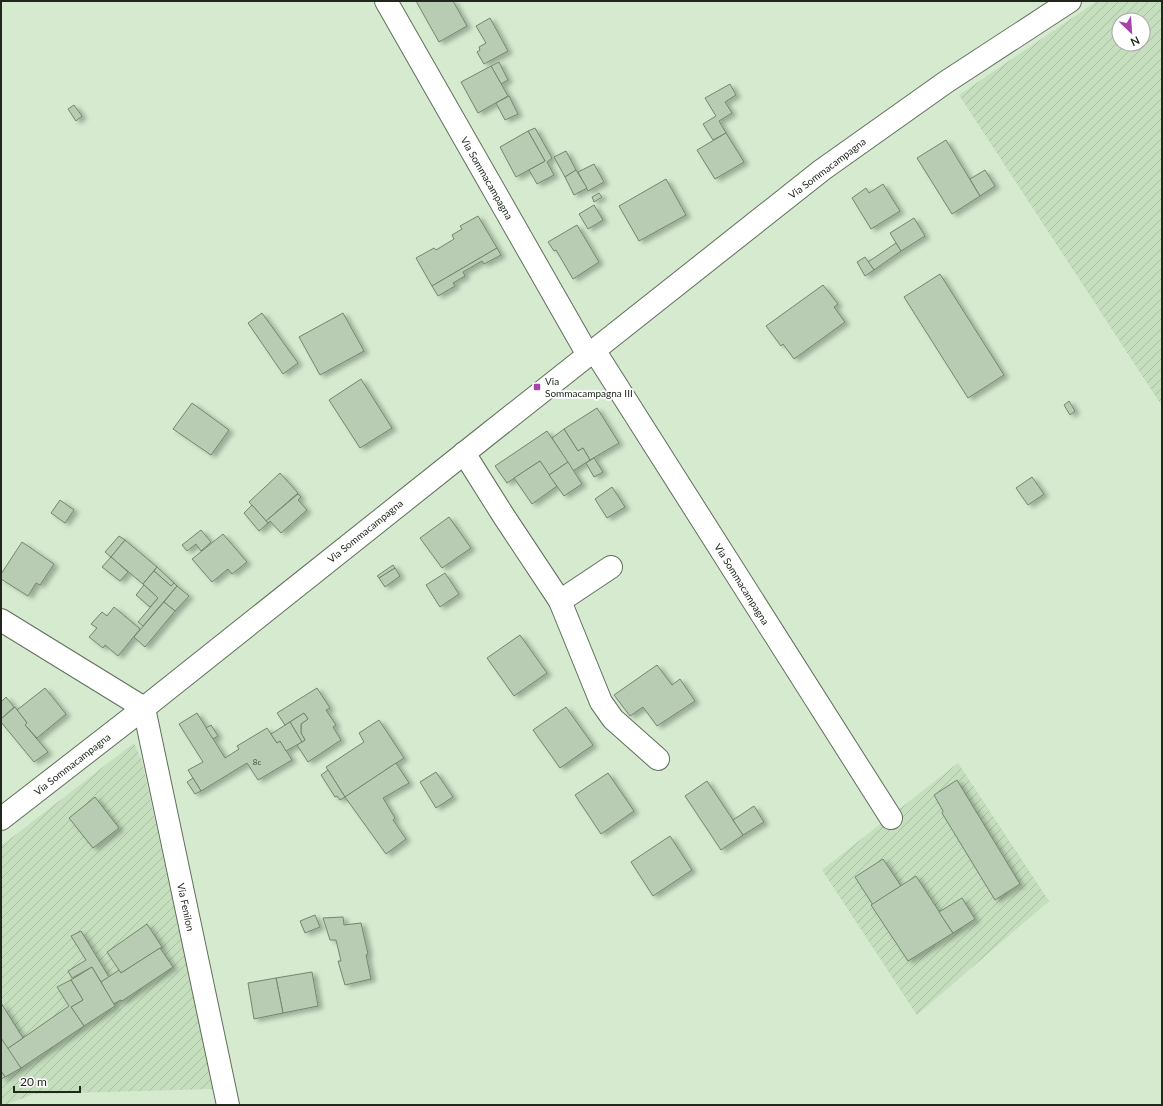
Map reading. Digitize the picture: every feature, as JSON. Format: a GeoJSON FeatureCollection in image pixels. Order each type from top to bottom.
{"type":"FeatureCollection","features":[{"type":"Feature","properties":{"kind":"street","name":"Via Sommacampagna"},"geometry":{"type":"LineString","coordinates":[[386,1],[591,352],[891,818]]}},
{"type":"Feature","properties":{"kind":"street","name":"Via Sommacampagna"},"geometry":{"type":"LineString","coordinates":[[1,819],[144,708],[822,170],[946,82],[1070,1]]}},
{"type":"Feature","properties":{"kind":"street"},"geometry":{"type":"LineString","coordinates":[[464,453],[560,602],[602,702],[613,719],[658,759]]}},
{"type":"Feature","properties":{"kind":"street"},"geometry":{"type":"LineString","coordinates":[[560,602],[611,567]]}},
{"type":"Feature","properties":{"kind":"street"},"geometry":{"type":"LineString","coordinates":[[1,620],[144,708]]}},
{"type":"Feature","properties":{"kind":"street","name":"Via Fenilon"},"geometry":{"type":"LineString","coordinates":[[144,708],[228,1105]]}},
{"type":"Feature","properties":{"kind":"shaded area"},"geometry":{"type":"Polygon","coordinates":[[[1097,1],[1162,1],[1162,406],[959,95],[1097,1]]]}},
{"type":"Feature","properties":{"kind":"shaded area"},"geometry":{"type":"Polygon","coordinates":[[[134,743],[142,761],[214,1089],[34,1094],[5,1105],[1,1105],[1,846],[134,743]]]}},
{"type":"Feature","properties":{"kind":"shaded area"},"geometry":{"type":"Polygon","coordinates":[[[958,763],[1049,901],[917,1015],[822,870],[958,763]]]}},
{"type":"Feature","properties":{"kind":"building"},"geometry":{"type":"Polygon","coordinates":[[[416,1],[453,1],[467,26],[439,42],[416,1]]]}},
{"type":"Feature","properties":{"kind":"building"},"geometry":{"type":"Polygon","coordinates":[[[490,18],[508,51],[484,64],[477,52],[480,50],[479,47],[486,43],[476,26],[490,18]]]}},
{"type":"Feature","properties":{"kind":"building"},"geometry":{"type":"Polygon","coordinates":[[[499,62],[508,80],[501,84],[491,66],[499,62]]]}},
{"type":"Feature","properties":{"kind":"building"},"geometry":{"type":"Polygon","coordinates":[[[491,66],[508,96],[478,113],[461,82],[491,66]]]}},
{"type":"Feature","properties":{"kind":"building"},"geometry":{"type":"Polygon","coordinates":[[[730,84],[736,95],[725,102],[732,113],[719,121],[726,133],[713,140],[703,124],[716,116],[705,98],[730,84]]]}},
{"type":"Feature","properties":{"kind":"building"},"geometry":{"type":"Polygon","coordinates":[[[509,96],[518,114],[505,120],[496,103],[509,96]]]}},
{"type":"Feature","properties":{"kind":"building"},"geometry":{"type":"Polygon","coordinates":[[[74,105],[82,116],[76,121],[68,109],[74,105]]]}},
{"type":"Feature","properties":{"kind":"building"},"geometry":{"type":"Polygon","coordinates":[[[535,128],[552,158],[547,162],[554,175],[537,184],[529,170],[545,161],[528,131],[535,128]]]}},
{"type":"Feature","properties":{"kind":"building"},"geometry":{"type":"Polygon","coordinates":[[[528,131],[545,161],[516,177],[500,147],[528,131]]]}},
{"type":"Feature","properties":{"kind":"building"},"geometry":{"type":"Polygon","coordinates":[[[726,133],[744,162],[715,179],[697,150],[726,133]]]}},
{"type":"Feature","properties":{"kind":"building"},"geometry":{"type":"Polygon","coordinates":[[[946,140],[980,196],[952,214],[917,158],[946,140]]]}},
{"type":"Feature","properties":{"kind":"building"},"geometry":{"type":"Polygon","coordinates":[[[566,151],[576,170],[565,177],[554,157],[566,151]]]}},
{"type":"Feature","properties":{"kind":"building"},"geometry":{"type":"Polygon","coordinates":[[[594,164],[604,182],[588,191],[578,172],[594,164]]]}},
{"type":"Feature","properties":{"kind":"building"},"geometry":{"type":"Polygon","coordinates":[[[576,170],[587,188],[574,195],[565,177],[576,170]]]}},
{"type":"Feature","properties":{"kind":"building"},"geometry":{"type":"Polygon","coordinates":[[[985,170],[995,186],[980,196],[970,179],[985,170]]]}},
{"type":"Feature","properties":{"kind":"building"},"geometry":{"type":"Polygon","coordinates":[[[666,179],[686,215],[639,241],[619,206],[666,179]]]}},
{"type":"Feature","properties":{"kind":"building"},"geometry":{"type":"Polygon","coordinates":[[[883,184],[900,211],[871,229],[852,198],[866,188],[869,193],[883,184]]]}},
{"type":"Feature","properties":{"kind":"building"},"geometry":{"type":"Polygon","coordinates":[[[599,193],[602,197],[594,202],[592,197],[599,193]]]}},
{"type":"Feature","properties":{"kind":"building"},"geometry":{"type":"Polygon","coordinates":[[[594,205],[603,220],[588,229],[579,214],[594,205]]]}},
{"type":"Feature","properties":{"kind":"building"},"geometry":{"type":"Polygon","coordinates":[[[478,216],[497,248],[432,286],[416,258],[434,248],[436,250],[454,239],[452,235],[462,229],[460,226],[478,216]]]}},
{"type":"Feature","properties":{"kind":"building"},"geometry":{"type":"Polygon","coordinates":[[[914,218],[925,236],[901,251],[890,233],[914,218]]]}},
{"type":"Feature","properties":{"kind":"building"},"geometry":{"type":"Polygon","coordinates":[[[577,225],[599,262],[573,279],[556,250],[554,251],[548,242],[577,225]]]}},
{"type":"Feature","properties":{"kind":"building"},"geometry":{"type":"Polygon","coordinates":[[[896,243],[901,251],[874,270],[868,262],[896,243]]]}},
{"type":"Feature","properties":{"kind":"building"},"geometry":{"type":"Polygon","coordinates":[[[497,248],[501,255],[484,264],[482,261],[463,272],[465,276],[453,283],[455,286],[438,296],[432,286],[497,248]]]}},
{"type":"Feature","properties":{"kind":"building"},"geometry":{"type":"Polygon","coordinates":[[[865,257],[874,270],[865,276],[857,262],[865,257]]]}},
{"type":"Feature","properties":{"kind":"building"},"geometry":{"type":"Polygon","coordinates":[[[940,274],[1004,375],[968,398],[904,297],[940,274]]]}},
{"type":"Feature","properties":{"kind":"building"},"geometry":{"type":"Polygon","coordinates":[[[823,285],[838,304],[834,307],[845,322],[794,359],[783,344],[781,346],[766,326],[823,285]]]}},
{"type":"Feature","properties":{"kind":"building"},"geometry":{"type":"Polygon","coordinates":[[[262,313],[298,363],[283,374],[248,323],[262,313]]]}},
{"type":"Feature","properties":{"kind":"building"},"geometry":{"type":"Polygon","coordinates":[[[343,313],[364,351],[320,375],[299,337],[343,313]]]}},
{"type":"Feature","properties":{"kind":"building"},"geometry":{"type":"Polygon","coordinates":[[[361,379],[392,428],[360,448],[329,400],[361,379]]]}},
{"type":"Feature","properties":{"kind":"building"},"geometry":{"type":"Polygon","coordinates":[[[1069,401],[1075,411],[1070,415],[1064,405],[1069,401]]]}},
{"type":"Feature","properties":{"kind":"building"},"geometry":{"type":"Polygon","coordinates":[[[192,403],[229,430],[211,455],[173,429],[192,403]]]}},
{"type":"Feature","properties":{"kind":"building"},"geometry":{"type":"Polygon","coordinates":[[[597,408],[619,443],[590,460],[583,448],[578,451],[564,429],[597,408]]]}},
{"type":"Feature","properties":{"kind":"building"},"geometry":{"type":"Polygon","coordinates":[[[564,429],[578,451],[583,448],[590,460],[573,471],[552,438],[564,429]]]}},
{"type":"Feature","properties":{"kind":"building"},"geometry":{"type":"Polygon","coordinates":[[[547,431],[568,462],[549,475],[540,461],[507,483],[495,466],[547,431]]]}},
{"type":"Feature","properties":{"kind":"building"},"geometry":{"type":"Polygon","coordinates":[[[594,458],[603,472],[594,477],[586,463],[594,458]]]}},
{"type":"Feature","properties":{"kind":"building"},"geometry":{"type":"Polygon","coordinates":[[[540,461],[557,486],[532,504],[514,478],[540,461]]]}},
{"type":"Feature","properties":{"kind":"building"},"geometry":{"type":"Polygon","coordinates":[[[568,462],[582,484],[564,496],[549,475],[568,462]]]}},
{"type":"Feature","properties":{"kind":"building"},"geometry":{"type":"Polygon","coordinates":[[[280,473],[298,493],[266,521],[249,502],[280,473]]]}},
{"type":"Feature","properties":{"kind":"building"},"geometry":{"type":"Polygon","coordinates":[[[1032,477],[1044,494],[1028,505],[1016,488],[1032,477]]]}},
{"type":"Feature","properties":{"kind":"building"},"geometry":{"type":"Polygon","coordinates":[[[612,487],[625,507],[607,518],[595,499],[612,487]]]}},
{"type":"Feature","properties":{"kind":"building"},"geometry":{"type":"Polygon","coordinates":[[[298,494],[301,497],[298,500],[307,510],[281,533],[270,521],[268,523],[266,521],[298,494]]]}},
{"type":"Feature","properties":{"kind":"building"},"geometry":{"type":"Polygon","coordinates":[[[60,500],[74,510],[65,523],[51,513],[60,500]]]}},
{"type":"Feature","properties":{"kind":"building"},"geometry":{"type":"Polygon","coordinates":[[[252,505],[268,523],[259,531],[244,513],[252,505]]]}},
{"type":"Feature","properties":{"kind":"building"},"geometry":{"type":"Polygon","coordinates":[[[449,517],[471,548],[442,568],[420,538],[449,517]]]}},
{"type":"Feature","properties":{"kind":"building"},"geometry":{"type":"Polygon","coordinates":[[[201,530],[211,542],[201,551],[196,544],[187,551],[182,545],[201,530]]]}},
{"type":"Feature","properties":{"kind":"building"},"geometry":{"type":"Polygon","coordinates":[[[223,534],[247,562],[232,574],[228,569],[212,582],[192,559],[223,534]]]}},
{"type":"Feature","properties":{"kind":"building"},"geometry":{"type":"Polygon","coordinates":[[[119,536],[125,540],[111,557],[105,552],[119,536]]]}},
{"type":"Feature","properties":{"kind":"building"},"geometry":{"type":"Polygon","coordinates":[[[125,540],[157,567],[143,584],[111,557],[125,540]]]}},
{"type":"Feature","properties":{"kind":"building"},"geometry":{"type":"Polygon","coordinates":[[[22,542],[54,564],[40,585],[36,583],[28,596],[1,579],[1,574],[22,542]]]}},
{"type":"Feature","properties":{"kind":"building"},"geometry":{"type":"Polygon","coordinates":[[[111,557],[128,572],[120,581],[102,567],[111,557]]]}},
{"type":"Feature","properties":{"kind":"building"},"geometry":{"type":"Polygon","coordinates":[[[393,565],[395,568],[379,578],[377,576],[393,565]]]}},
{"type":"Feature","properties":{"kind":"building"},"geometry":{"type":"Polygon","coordinates":[[[157,567],[174,583],[171,586],[154,571],[157,567]]]}},
{"type":"Feature","properties":{"kind":"building"},"geometry":{"type":"Polygon","coordinates":[[[395,568],[400,576],[385,587],[379,578],[395,568]]]}},
{"type":"Feature","properties":{"kind":"building"},"geometry":{"type":"Polygon","coordinates":[[[154,571],[171,586],[174,583],[177,586],[143,626],[138,622],[158,598],[143,584],[154,571]]]}},
{"type":"Feature","properties":{"kind":"building"},"geometry":{"type":"Polygon","coordinates":[[[445,573],[459,594],[440,607],[426,585],[445,573]]]}},
{"type":"Feature","properties":{"kind":"building"},"geometry":{"type":"Polygon","coordinates":[[[144,585],[158,598],[150,607],[136,595],[144,585]]]}},
{"type":"Feature","properties":{"kind":"building"},"geometry":{"type":"Polygon","coordinates":[[[177,586],[189,596],[175,611],[164,602],[177,586]]]}},
{"type":"Feature","properties":{"kind":"building"},"geometry":{"type":"Polygon","coordinates":[[[164,602],[175,611],[145,647],[134,637],[164,602]]]}},
{"type":"Feature","properties":{"kind":"building"},"geometry":{"type":"Polygon","coordinates":[[[114,607],[140,629],[118,656],[105,645],[103,648],[89,637],[97,628],[91,624],[102,612],[107,616],[114,607]]]}},
{"type":"Feature","properties":{"kind":"building"},"geometry":{"type":"Polygon","coordinates":[[[520,635],[547,673],[514,696],[487,658],[520,635]]]}},
{"type":"Feature","properties":{"kind":"building"},"geometry":{"type":"Polygon","coordinates":[[[657,665],[672,685],[680,679],[695,701],[657,726],[643,707],[630,716],[614,695],[657,665]]]}},
{"type":"Feature","properties":{"kind":"building"},"geometry":{"type":"Polygon","coordinates":[[[45,688],[66,714],[37,738],[25,725],[27,723],[17,710],[45,688]]]}},
{"type":"Feature","properties":{"kind":"building"},"geometry":{"type":"Polygon","coordinates":[[[317,688],[330,708],[326,710],[336,725],[333,727],[341,740],[308,762],[297,745],[305,740],[301,733],[301,724],[308,719],[304,713],[285,725],[277,713],[317,688]]]}},
{"type":"Feature","properties":{"kind":"building"},"geometry":{"type":"Polygon","coordinates":[[[6,697],[14,707],[1,719],[1,702],[6,697]]]}},
{"type":"Feature","properties":{"kind":"building"},"geometry":{"type":"Polygon","coordinates":[[[15,707],[27,723],[25,725],[48,752],[34,762],[1,722],[1,719],[15,707]]]}},
{"type":"Feature","properties":{"kind":"building"},"geometry":{"type":"Polygon","coordinates":[[[566,707],[593,745],[560,768],[533,730],[566,707]]]}},
{"type":"Feature","properties":{"kind":"building"},"geometry":{"type":"Polygon","coordinates":[[[197,713],[225,758],[239,749],[237,746],[267,728],[277,743],[280,741],[292,760],[258,780],[247,763],[201,791],[188,770],[203,762],[179,724],[197,713]]]}},
{"type":"Feature","properties":{"kind":"building"},"geometry":{"type":"Polygon","coordinates":[[[304,713],[308,719],[301,724],[301,733],[305,740],[302,742],[290,722],[304,713]]]}},
{"type":"Feature","properties":{"kind":"building"},"geometry":{"type":"Polygon","coordinates":[[[379,720],[404,758],[345,797],[326,767],[364,742],[359,733],[379,720]]]}},
{"type":"Feature","properties":{"kind":"building"},"geometry":{"type":"Polygon","coordinates":[[[290,722],[302,742],[286,751],[280,741],[277,743],[271,734],[290,722]]]}},
{"type":"Feature","properties":{"kind":"building"},"geometry":{"type":"Polygon","coordinates":[[[211,725],[218,736],[213,739],[206,728],[211,725]]]}},
{"type":"Feature","properties":{"kind":"building"},"geometry":{"type":"Polygon","coordinates":[[[396,763],[409,783],[383,798],[395,818],[393,820],[406,839],[386,854],[345,797],[396,763]]]}},
{"type":"Feature","properties":{"kind":"building"},"geometry":{"type":"Polygon","coordinates":[[[328,770],[345,797],[340,800],[337,796],[335,797],[321,775],[328,770]]]}},
{"type":"Feature","properties":{"kind":"building"},"geometry":{"type":"Polygon","coordinates":[[[436,772],[453,797],[436,808],[420,782],[436,772]]]}},
{"type":"Feature","properties":{"kind":"building"},"geometry":{"type":"Polygon","coordinates":[[[608,773],[634,811],[601,834],[575,795],[608,773]]]}},
{"type":"Feature","properties":{"kind":"building"},"geometry":{"type":"Polygon","coordinates":[[[193,778],[201,791],[195,794],[187,782],[193,778]]]}},
{"type":"Feature","properties":{"kind":"building"},"geometry":{"type":"Polygon","coordinates":[[[957,780],[1020,884],[995,900],[942,813],[943,811],[934,795],[957,780]]]}},
{"type":"Feature","properties":{"kind":"building"},"geometry":{"type":"Polygon","coordinates":[[[707,781],[743,835],[721,850],[685,796],[707,781]]]}},
{"type":"Feature","properties":{"kind":"building"},"geometry":{"type":"Polygon","coordinates":[[[95,797],[119,828],[93,848],[69,818],[95,797]]]}},
{"type":"Feature","properties":{"kind":"building"},"geometry":{"type":"Polygon","coordinates":[[[754,806],[764,822],[743,835],[733,820],[754,806]]]}},
{"type":"Feature","properties":{"kind":"building"},"geometry":{"type":"Polygon","coordinates":[[[670,836],[692,870],[653,896],[631,862],[670,836]]]}},
{"type":"Feature","properties":{"kind":"building"},"geometry":{"type":"Polygon","coordinates":[[[883,859],[901,886],[873,905],[855,877],[883,859]]]}},
{"type":"Feature","properties":{"kind":"building"},"geometry":{"type":"Polygon","coordinates":[[[916,876],[953,933],[908,961],[871,905],[916,876]]]}},
{"type":"Feature","properties":{"kind":"building"},"geometry":{"type":"Polygon","coordinates":[[[962,898],[975,919],[953,933],[939,912],[962,898]]]}},
{"type":"Feature","properties":{"kind":"building"},"geometry":{"type":"Polygon","coordinates":[[[315,915],[320,927],[305,933],[300,921],[315,915]]]}},
{"type":"Feature","properties":{"kind":"building"},"geometry":{"type":"Polygon","coordinates":[[[343,917],[344,925],[361,923],[368,954],[366,955],[371,979],[345,985],[338,961],[341,961],[336,940],[330,940],[323,918],[343,917]]]}},
{"type":"Feature","properties":{"kind":"building"},"geometry":{"type":"Polygon","coordinates":[[[147,924],[162,947],[121,973],[107,952],[147,924]]]}},
{"type":"Feature","properties":{"kind":"building"},"geometry":{"type":"Polygon","coordinates":[[[81,931],[109,977],[101,982],[92,967],[72,978],[68,971],[86,960],[71,936],[81,931]]]}},
{"type":"Feature","properties":{"kind":"building"},"geometry":{"type":"Polygon","coordinates":[[[160,948],[173,967],[122,1001],[121,1000],[113,1004],[101,982],[119,970],[121,973],[160,948]]]}},
{"type":"Feature","properties":{"kind":"building"},"geometry":{"type":"Polygon","coordinates":[[[92,967],[115,1006],[84,1026],[71,1007],[83,1000],[71,980],[92,967]]]}},
{"type":"Feature","properties":{"kind":"building"},"geometry":{"type":"Polygon","coordinates":[[[312,972],[318,1006],[283,1013],[276,978],[312,972]]]}},
{"type":"Feature","properties":{"kind":"building"},"geometry":{"type":"Polygon","coordinates":[[[276,978],[283,1013],[254,1019],[248,983],[276,978]]]}},
{"type":"Feature","properties":{"kind":"building"},"geometry":{"type":"Polygon","coordinates":[[[71,980],[83,1000],[71,1007],[84,1026],[21,1068],[7,1049],[69,1006],[57,987],[71,980]]]}},
{"type":"Feature","properties":{"kind":"building"},"geometry":{"type":"Polygon","coordinates":[[[1,1003],[23,1038],[7,1049],[1,1038],[1,1003]]]}},
{"type":"Feature","properties":{"kind":"building"},"geometry":{"type":"Polygon","coordinates":[[[1,1038],[21,1068],[5,1077],[1,1071],[1,1038]]]}},
{"type":"Feature","properties":{"kind":"building"},"geometry":{"type":"Polygon","coordinates":[[[1,1071],[5,1077],[1,1079],[1,1071]]]}},
{"type":"Feature","properties":{"kind":"place","name":"Via Sommacampagna III"},"geometry":{"type":"Point","coordinates":[537,387]}}]}
